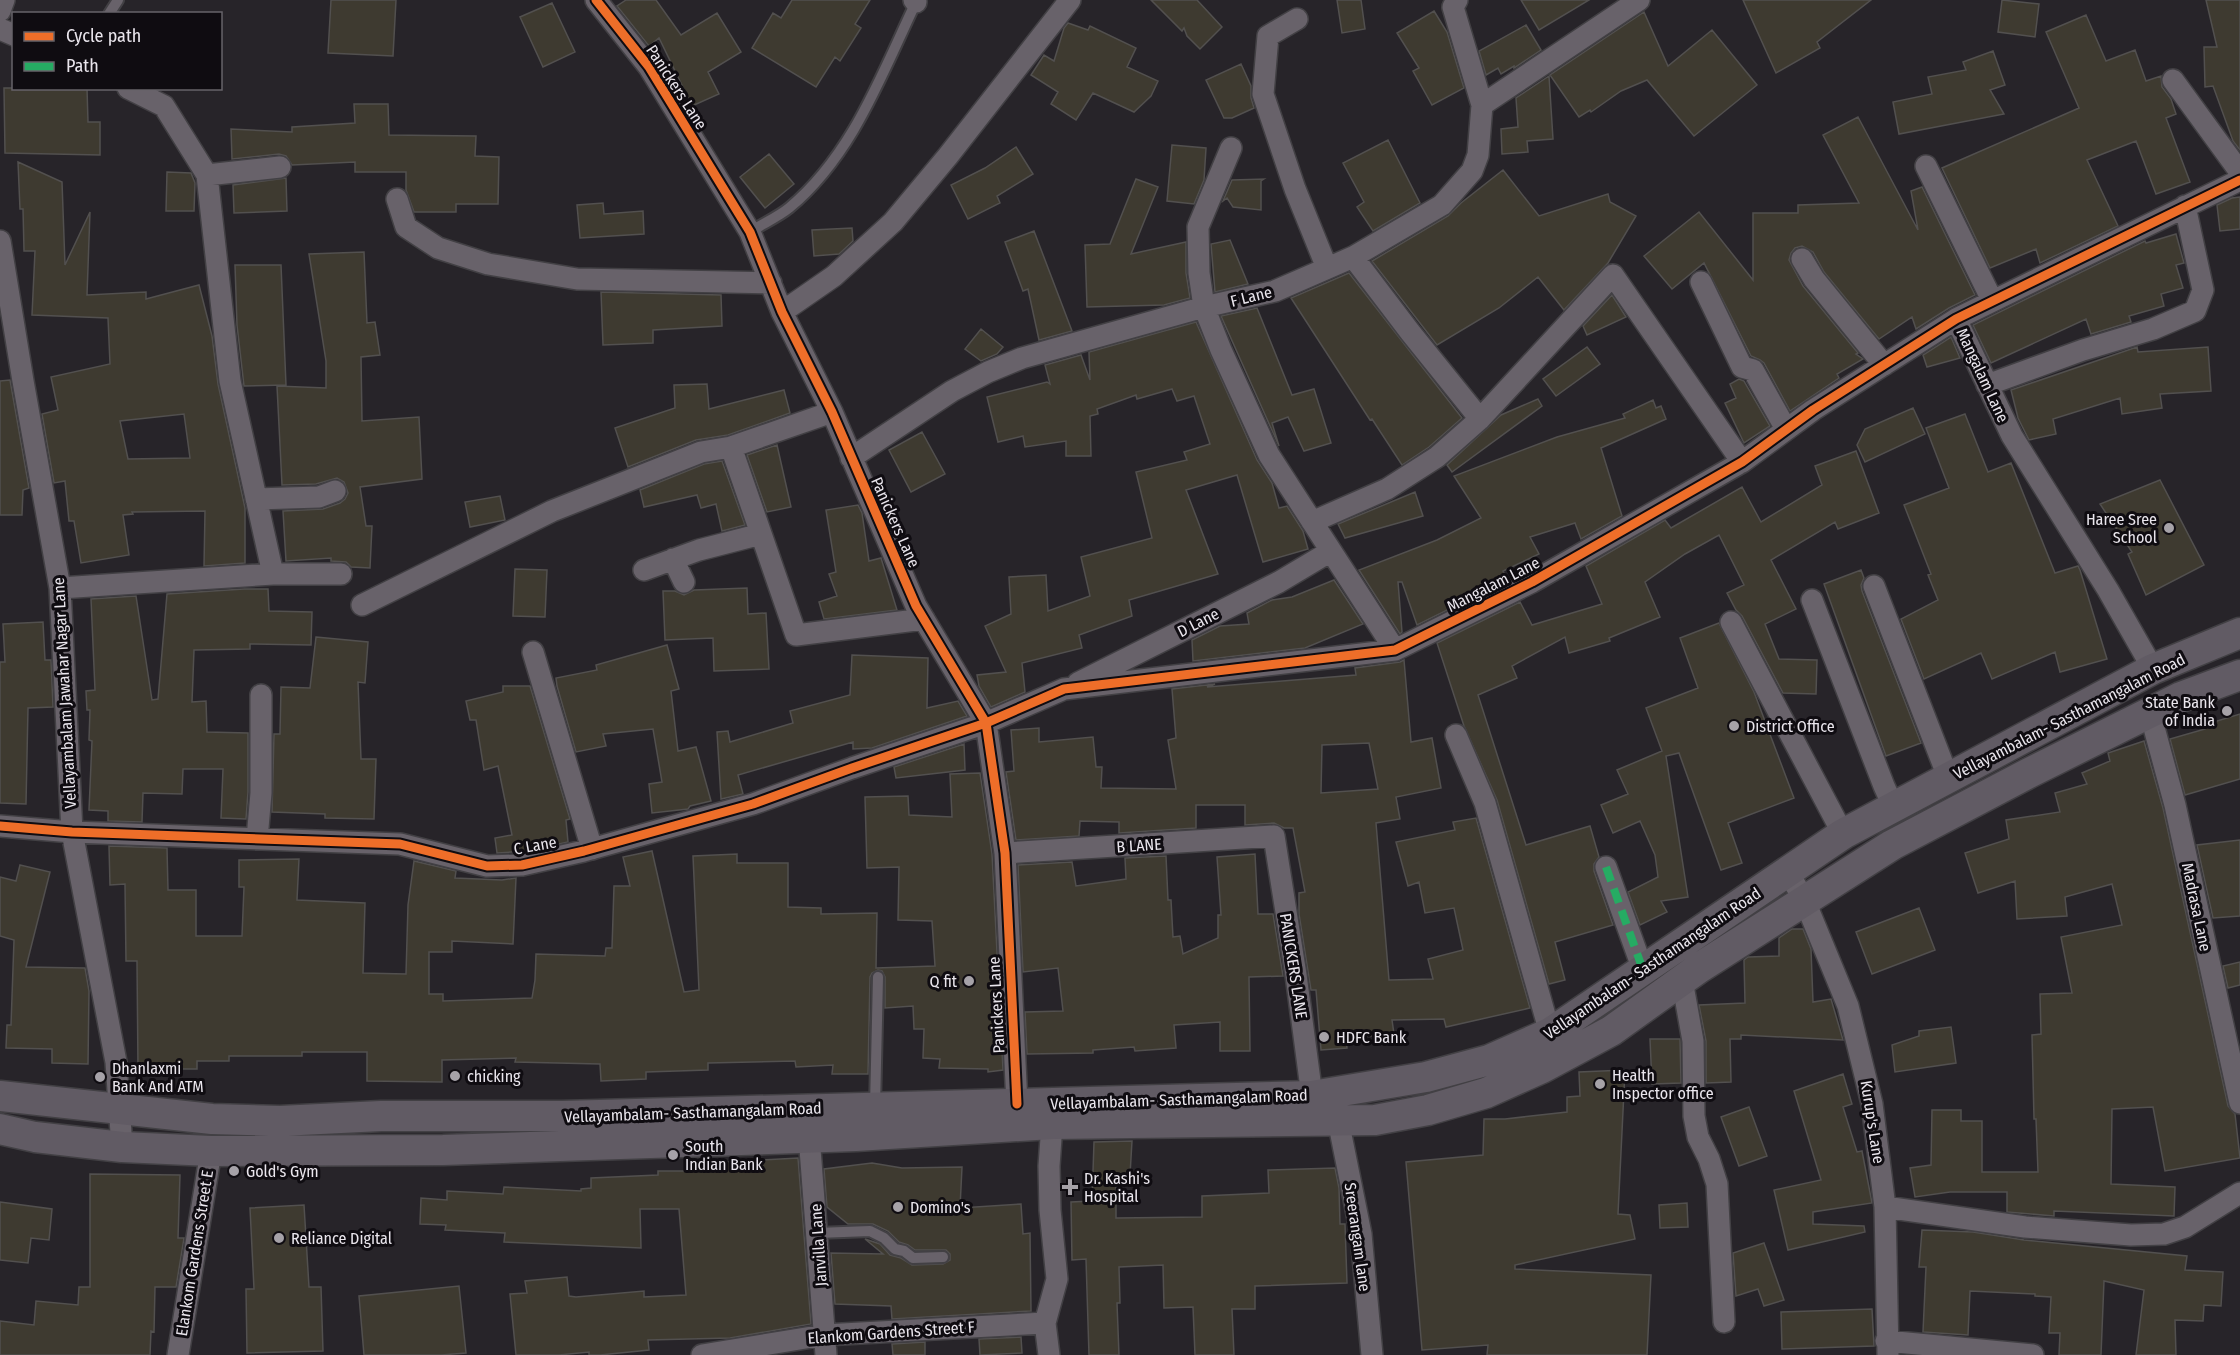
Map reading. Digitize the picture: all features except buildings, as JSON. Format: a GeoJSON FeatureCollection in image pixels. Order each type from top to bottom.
{"type":"FeatureCollection","features":[{"type":"Feature","properties":{"kind":"main road","name":"Vellayambalam- Sasthamangalam Road"},"geometry":{"type":"LineString","coordinates":[[0,1096],[212,1119],[280,1121],[341,1117],[562,1116],[1312,1096],[1426,1077],[1489,1060],[1550,1034],[1843,834],[2153,669],[2240,633]]}},
{"type":"Feature","properties":{"kind":"main road","name":"Vellayambalam- Sasthamangalam Road"},"geometry":{"type":"LineString","coordinates":[[0,1129],[34,1137],[122,1146],[211,1151],[443,1149],[856,1136],[1052,1124],[1338,1120],[1385,1118],[1428,1110],[1486,1093],[1542,1068],[1611,1031],[1682,980],[1804,899],[1892,845],[2029,772],[2181,697],[2240,675]]}},
{"type":"Feature","properties":{"kind":"main road"},"geometry":{"type":"LineString","coordinates":[[341,1117],[341,1150]]}},
{"type":"Feature","properties":{"kind":"street"},"geometry":{"type":"LineString","coordinates":[[0,11],[4,0]]}},
{"type":"Feature","properties":{"kind":"street","name":"Panickers Lane"},"geometry":{"type":"LineString","coordinates":[[596,0],[649,67],[750,232],[782,312],[832,412],[916,606],[986,723],[1005,853],[1017,1104]]}},
{"type":"Feature","properties":{"kind":"street"},"geometry":{"type":"LineString","coordinates":[[782,312],[834,276],[893,222],[948,156],[1070,0]]}},
{"type":"Feature","properties":{"kind":"street","name":"F Lane"},"geometry":{"type":"LineString","coordinates":[[851,458],[952,391],[988,372],[1022,358],[1204,307],[1275,291],[1353,257],[1442,205],[1472,171],[1478,155],[1482,105],[1453,7],[1457,0]]}},
{"type":"Feature","properties":{"kind":"street"},"geometry":{"type":"LineString","coordinates":[[1482,105],[1640,0]]}},
{"type":"Feature","properties":{"kind":"street"},"geometry":{"type":"LineString","coordinates":[[1297,19],[1268,36],[1263,94],[1295,189],[1327,268]]}},
{"type":"Feature","properties":{"kind":"street"},"geometry":{"type":"LineString","coordinates":[[2174,80],[2240,172]]}},
{"type":"Feature","properties":{"kind":"street"},"geometry":{"type":"LineString","coordinates":[[132,90],[164,106],[207,175],[230,381],[273,574]]}},
{"type":"Feature","properties":{"kind":"street"},"geometry":{"type":"LineString","coordinates":[[1231,148],[1198,227],[1199,273],[1204,307],[1269,455],[1395,651]]}},
{"type":"Feature","properties":{"kind":"street"},"geometry":{"type":"LineString","coordinates":[[1926,166],[1992,300]]}},
{"type":"Feature","properties":{"kind":"street"},"geometry":{"type":"LineString","coordinates":[[207,175],[280,167]]}},
{"type":"Feature","properties":{"kind":"street"},"geometry":{"type":"LineString","coordinates":[[1956,319],[2240,180]]}},
{"type":"Feature","properties":{"kind":"street"},"geometry":{"type":"LineString","coordinates":[[397,200],[406,227],[438,248],[488,264],[577,279],[771,283]]}},
{"type":"Feature","properties":{"kind":"street"},"geometry":{"type":"LineString","coordinates":[[1987,385],[2084,350],[2152,329],[2195,311],[2203,290],[2185,206]]}},
{"type":"Feature","properties":{"kind":"street","name":"Vellayambalam Jawahar Nagar Lane"},"geometry":{"type":"LineString","coordinates":[[0,242],[60,588],[72,832],[116,1062],[122,1146]]}},
{"type":"Feature","properties":{"kind":"street"},"geometry":{"type":"LineString","coordinates":[[1353,257],[1480,419]]}},
{"type":"Feature","properties":{"kind":"street"},"geometry":{"type":"LineString","coordinates":[[1802,259],[1814,279],[1884,365]]}},
{"type":"Feature","properties":{"kind":"street"},"geometry":{"type":"LineString","coordinates":[[1312,522],[1387,489],[1437,457],[1480,419],[1613,275],[1742,462]]}},
{"type":"Feature","properties":{"kind":"street"},"geometry":{"type":"LineString","coordinates":[[1701,282],[1742,366],[1753,370],[1786,429]]}},
{"type":"Feature","properties":{"kind":"street","name":"Mangalam Lane"},"geometry":{"type":"LineString","coordinates":[[986,723],[1064,690],[1395,651],[1532,582],[1742,462],[1813,410],[1956,319],[2012,436],[2108,590],[2153,669]]}},
{"type":"Feature","properties":{"kind":"street"},"geometry":{"type":"LineString","coordinates":[[362,605],[552,511],[701,452],[731,447],[832,412]]}},
{"type":"Feature","properties":{"kind":"street"},"geometry":{"type":"LineString","coordinates":[[731,447],[796,635],[924,619]]}},
{"type":"Feature","properties":{"kind":"street"},"geometry":{"type":"LineString","coordinates":[[256,499],[319,497],[335,491]]}},
{"type":"Feature","properties":{"kind":"street"},"geometry":{"type":"LineString","coordinates":[[644,570],[699,550],[761,534]]}},
{"type":"Feature","properties":{"kind":"street","name":"D Lane"},"geometry":{"type":"LineString","coordinates":[[1064,690],[1279,582],[1331,551]]}},
{"type":"Feature","properties":{"kind":"street"},"geometry":{"type":"LineString","coordinates":[[673,559],[684,582]]}},
{"type":"Feature","properties":{"kind":"street"},"geometry":{"type":"LineString","coordinates":[[60,588],[273,574],[341,574]]}},
{"type":"Feature","properties":{"kind":"street"},"geometry":{"type":"LineString","coordinates":[[1874,586],[1948,777]]}},
{"type":"Feature","properties":{"kind":"street"},"geometry":{"type":"LineString","coordinates":[[1812,600],[1893,806]]}},
{"type":"Feature","properties":{"kind":"street"},"geometry":{"type":"LineString","coordinates":[[1731,622],[1843,834]]}},
{"type":"Feature","properties":{"kind":"street"},"geometry":{"type":"LineString","coordinates":[[533,652],[592,849]]}},
{"type":"Feature","properties":{"kind":"street"},"geometry":{"type":"LineString","coordinates":[[257,838],[261,793],[261,695]]}},
{"type":"Feature","properties":{"kind":"street","name":"Madrasa Lane"},"geometry":{"type":"LineString","coordinates":[[2150,713],[2175,805],[2240,1102]]}},
{"type":"Feature","properties":{"kind":"street","name":"C Lane"},"geometry":{"type":"LineString","coordinates":[[0,826],[72,832],[400,844],[487,866],[522,865],[592,849],[753,804],[986,723]]}},
{"type":"Feature","properties":{"kind":"street"},"geometry":{"type":"LineString","coordinates":[[1456,735],[1485,803],[1550,1034]]}},
{"type":"Feature","properties":{"kind":"street","name":"B LANE"},"geometry":{"type":"LineString","coordinates":[[1005,853],[1274,836]]}},
{"type":"Feature","properties":{"kind":"street","name":"PANICKERS LANE"},"geometry":{"type":"LineString","coordinates":[[1274,836],[1312,1096]]}},
{"type":"Feature","properties":{"kind":"street"},"geometry":{"type":"LineString","coordinates":[[1606,867],[1643,970]]}},
{"type":"Feature","properties":{"kind":"street","name":"Kurup's Lane"},"geometry":{"type":"LineString","coordinates":[[1788,873],[1804,899],[1848,1006],[1872,1104],[1885,1207],[1887,1348]]}},
{"type":"Feature","properties":{"kind":"street"},"geometry":{"type":"LineString","coordinates":[[1682,980],[1693,1041],[1696,1126],[1698,1137],[1709,1158],[1717,1184],[1724,1322]]}},
{"type":"Feature","properties":{"kind":"street","name":"Sreerangam lane"},"geometry":{"type":"LineString","coordinates":[[1338,1120],[1361,1234],[1372,1355]]}},
{"type":"Feature","properties":{"kind":"street"},"geometry":{"type":"LineString","coordinates":[[1049,1355],[1045,1323],[1057,1279],[1050,1210],[1049,1166],[1052,1124]]}},
{"type":"Feature","properties":{"kind":"street","name":"Janvilla Lane"},"geometry":{"type":"LineString","coordinates":[[809,1136],[825,1345]]}},
{"type":"Feature","properties":{"kind":"street","name":"Elankom Gardens Street E"},"geometry":{"type":"LineString","coordinates":[[178,1355],[211,1151]]}},
{"type":"Feature","properties":{"kind":"street"},"geometry":{"type":"LineString","coordinates":[[1885,1207],[2025,1227],[2131,1235],[2164,1234],[2185,1227],[2240,1193]]}},
{"type":"Feature","properties":{"kind":"street","name":"Elankom Gardens Street F"},"geometry":{"type":"LineString","coordinates":[[702,1355],[1045,1323]]}},
{"type":"Feature","properties":{"kind":"street"},"geometry":{"type":"LineString","coordinates":[[1887,1348],[2033,1355]]}},
{"type":"Feature","properties":{"kind":"lane"},"geometry":{"type":"LineString","coordinates":[[750,232],[789,208],[831,165],[862,116],[915,0]]}},
{"type":"Feature","properties":{"kind":"lane"},"geometry":{"type":"LineString","coordinates":[[875,1107],[878,977]]}},
{"type":"Feature","properties":{"kind":"lane"},"geometry":{"type":"LineString","coordinates":[[817,1233],[870,1231],[884,1238],[895,1249],[904,1251],[913,1258],[943,1257]]}},
{"type":"Feature","properties":{"kind":"marked path"},"geometry":{"type":"LineString","coordinates":[[1606,867],[1643,970]]}},
{"type":"Feature","properties":{"kind":"cycle path"},"geometry":{"type":"LineString","coordinates":[[596,0],[649,67],[750,232],[782,312],[832,412],[916,606],[986,723],[1005,853],[1017,1104]]}},
{"type":"Feature","properties":{"kind":"cycle path"},"geometry":{"type":"LineString","coordinates":[[0,826],[72,832],[400,844],[487,866],[522,865],[584,851],[753,804],[986,723],[1064,689],[1395,650],[1532,582],[1742,462],[1813,410],[1956,319],[2240,180]]}},
{"type":"Feature","properties":{"kind":"place","name":"Haree Sree School"},"geometry":{"type":"Point","coordinates":[2169,528]}},
{"type":"Feature","properties":{"kind":"place","name":"State Bank of India"},"geometry":{"type":"Point","coordinates":[2227,711]}},
{"type":"Feature","properties":{"kind":"place","name":"District Office"},"geometry":{"type":"Point","coordinates":[1734,726]}},
{"type":"Feature","properties":{"kind":"place","name":"Q fit"},"geometry":{"type":"Point","coordinates":[969,981]}},
{"type":"Feature","properties":{"kind":"place","name":"HDFC Bank"},"geometry":{"type":"Point","coordinates":[1324,1037]}},
{"type":"Feature","properties":{"kind":"place","name":"chicking"},"geometry":{"type":"Point","coordinates":[455,1076]}},
{"type":"Feature","properties":{"kind":"place","name":"Dhanlaxmi Bank And ATM"},"geometry":{"type":"Point","coordinates":[100,1077]}},
{"type":"Feature","properties":{"kind":"place","name":"Health Inspector office"},"geometry":{"type":"Point","coordinates":[1600,1084]}},
{"type":"Feature","properties":{"kind":"place","name":"South Indian Bank"},"geometry":{"type":"Point","coordinates":[673,1155]}},
{"type":"Feature","properties":{"kind":"place","name":"Gold's Gym"},"geometry":{"type":"Point","coordinates":[234,1171]}},
{"type":"Feature","properties":{"kind":"place","name":"Dr. Kashi's Hospital"},"geometry":{"type":"Point","coordinates":[1070,1187]}},
{"type":"Feature","properties":{"kind":"place","name":"Domino's"},"geometry":{"type":"Point","coordinates":[898,1207]}},
{"type":"Feature","properties":{"kind":"place","name":"Reliance Digital"},"geometry":{"type":"Point","coordinates":[279,1238]}}]}
